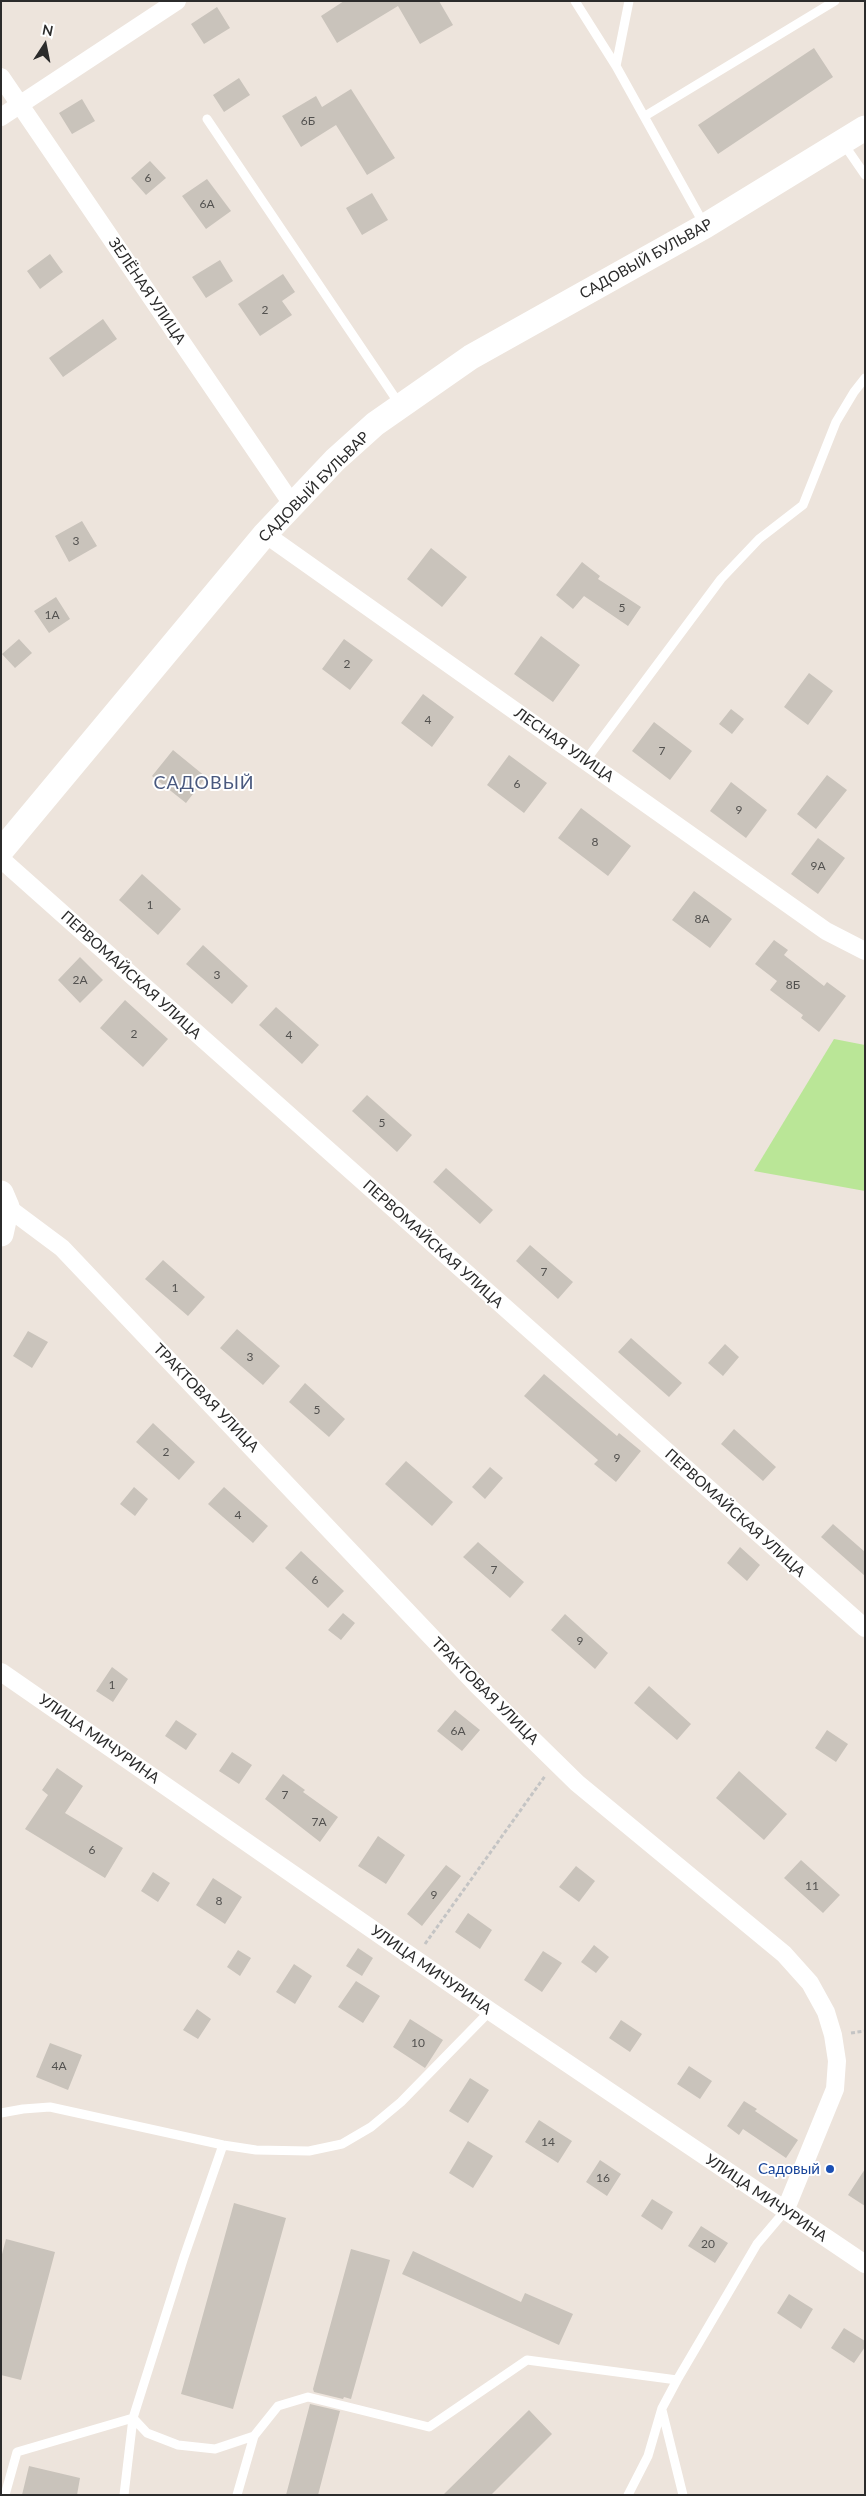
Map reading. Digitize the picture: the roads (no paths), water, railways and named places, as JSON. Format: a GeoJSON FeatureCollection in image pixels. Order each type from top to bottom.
{"type":"FeatureCollection","features":[{"type":"Feature","properties":{"kind":"street"},"geometry":{"type":"LineString","coordinates":[[1,117],[177,1]]}},
{"type":"Feature","properties":{"kind":"street","name":"ЗЕЛЁНАЯ УЛИЦА"},"geometry":{"type":"LineString","coordinates":[[1,77],[292,504]]}},
{"type":"Feature","properties":{"kind":"street","name":"САДОВЫЙ БУЛЬВАР"},"geometry":{"type":"LineString","coordinates":[[1,851],[265,534],[335,460],[400,406],[471,357],[705,226],[865,128]]}},
{"type":"Feature","properties":{"kind":"street","name":"ЛЕСНАЯ УЛИЦА"},"geometry":{"type":"LineString","coordinates":[[265,534],[826,931],[865,951]]}},
{"type":"Feature","properties":{"kind":"street","name":"ПЕРВОМАЙСКАЯ УЛИЦА"},"geometry":{"type":"LineString","coordinates":[[1,859],[865,1628]]}},
{"type":"Feature","properties":{"kind":"street"},"geometry":{"type":"LineString","coordinates":[[1,1234],[4,1200]]}},
{"type":"Feature","properties":{"kind":"street","name":"ТРАКТОВАЯ УЛИЦА"},"geometry":{"type":"LineString","coordinates":[[4,1200],[62,1248],[477,1685],[577,1783],[784,1954],[810,1983],[826,2012],[837,2061],[835,2089],[785,2212]]}},
{"type":"Feature","properties":{"kind":"street","name":"УЛИЦА МИЧУРИНА"},"geometry":{"type":"LineString","coordinates":[[1,1672],[490,2011],[785,2212],[865,2264]]}},
{"type":"Feature","properties":{"kind":"lane"},"geometry":{"type":"LineString","coordinates":[[575,1],[616,66],[705,226]]}},
{"type":"Feature","properties":{"kind":"lane"},"geometry":{"type":"LineString","coordinates":[[616,66],[629,1]]}},
{"type":"Feature","properties":{"kind":"lane"},"geometry":{"type":"LineString","coordinates":[[644,116],[835,1]]}},
{"type":"Feature","properties":{"kind":"lane"},"geometry":{"type":"LineString","coordinates":[[207,119],[400,406]]}},
{"type":"Feature","properties":{"kind":"lane"},"geometry":{"type":"LineString","coordinates":[[843,143],[865,175]]}},
{"type":"Feature","properties":{"kind":"lane"},"geometry":{"type":"LineString","coordinates":[[586,760],[721,579],[759,539],[803,505],[836,422],[865,378]]}},
{"type":"Feature","properties":{"kind":"lane"},"geometry":{"type":"LineString","coordinates":[[1,2114],[24,2108],[50,2107],[223,2145],[256,2150],[309,2151],[342,2144],[371,2127],[401,2102],[490,2011]]}},
{"type":"Feature","properties":{"kind":"lane"},"geometry":{"type":"LineString","coordinates":[[124,2495],[133,2418],[184,2257],[223,2145]]}},
{"type":"Feature","properties":{"kind":"lane"},"geometry":{"type":"LineString","coordinates":[[628,2495],[648,2456],[662,2408],[677,2380],[757,2244],[785,2212]]}},
{"type":"Feature","properties":{"kind":"lane"},"geometry":{"type":"LineString","coordinates":[[237,2495],[254,2436],[278,2406],[308,2397],[429,2427],[527,2360],[677,2380]]}},
{"type":"Feature","properties":{"kind":"lane"},"geometry":{"type":"LineString","coordinates":[[662,2408],[683,2495]]}},
{"type":"Feature","properties":{"kind":"lane"},"geometry":{"type":"LineString","coordinates":[[133,2418],[147,2433],[178,2445],[215,2449],[254,2436]]}},
{"type":"Feature","properties":{"kind":"lane"},"geometry":{"type":"LineString","coordinates":[[6,2495],[17,2452],[133,2418]]}},
{"type":"Feature","properties":{"kind":"place","name":"Садовый"},"geometry":{"type":"Point","coordinates":[830,2169]}},
{"type":"Feature","properties":{"kind":"district","name":"САДОВЫЙ"},"geometry":{"type":"Point","coordinates":[204,783]}}]}
